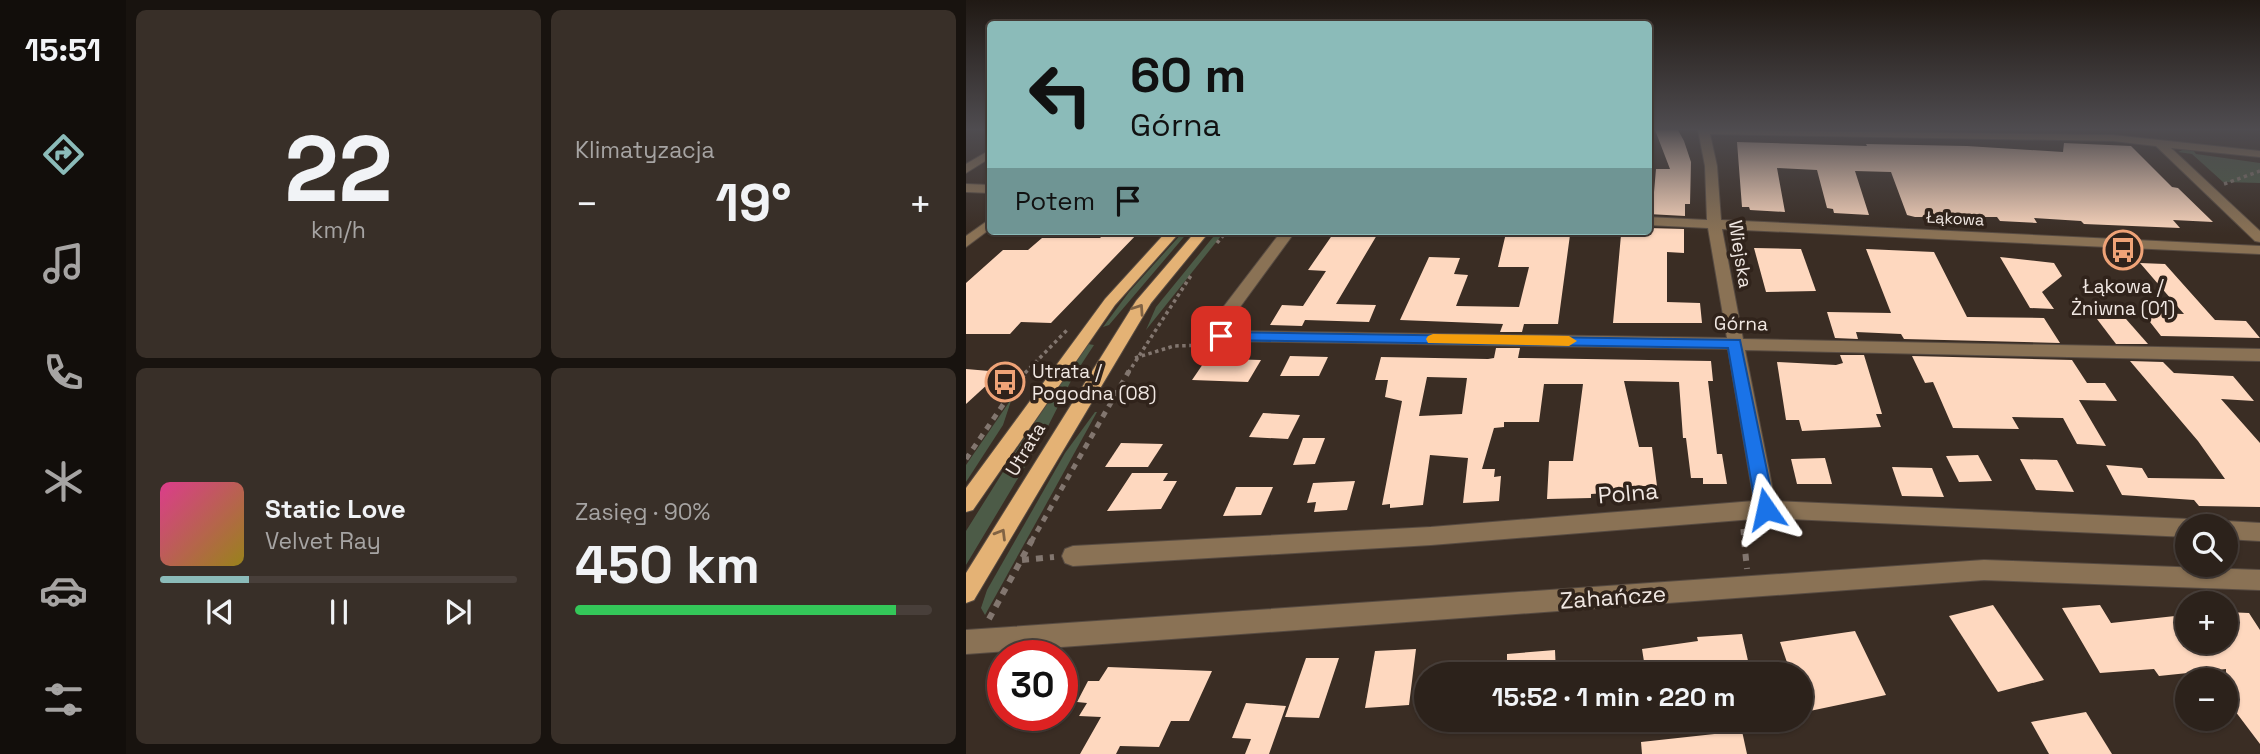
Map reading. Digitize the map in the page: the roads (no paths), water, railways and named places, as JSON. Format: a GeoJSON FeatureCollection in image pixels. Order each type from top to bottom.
{"type":"FeatureCollection","features":[{"type":"Feature","properties":{"kind":"main road","name":"Utrata"},"geometry":{"type":"LineString","coordinates":[[966,504],[1110,302],[1170,235]]}},
{"type":"Feature","properties":{"kind":"main road","name":"Utrata"},"geometry":{"type":"LineString","coordinates":[[966,593],[1137,312],[1208,240]]}},
{"type":"Feature","properties":{"kind":"street","name":"Wiejska"},"geometry":{"type":"LineString","coordinates":[[1711,165],[1714,224],[1766,509]]}},
{"type":"Feature","properties":{"kind":"street"},"geometry":{"type":"LineString","coordinates":[[2183,165],[2260,238]]}},
{"type":"Feature","properties":{"kind":"street"},"geometry":{"type":"LineString","coordinates":[[966,188],[987,189]]}},
{"type":"Feature","properties":{"kind":"street","name":"Łąkowa"},"geometry":{"type":"LineString","coordinates":[[1652,221],[2260,250]]}},
{"type":"Feature","properties":{"kind":"street"},"geometry":{"type":"LineString","coordinates":[[966,243],[987,226]]}},
{"type":"Feature","properties":{"kind":"street","name":"Górna"},"geometry":{"type":"LineString","coordinates":[[1285,236],[1224,318],[1224,339],[1734,344],[2260,355]]}},
{"type":"Feature","properties":{"kind":"street","name":"Polna"},"geometry":{"type":"LineString","coordinates":[[1073,556],[1431,536],[1766,509],[2175,527]]}},
{"type":"Feature","properties":{"kind":"street"},"geometry":{"type":"LineString","coordinates":[[2238,531],[2260,532]]}},
{"type":"Feature","properties":{"kind":"street","name":"Zahańcze"},"geometry":{"type":"LineString","coordinates":[[971,642],[1984,570],[2260,580]]}},
{"type":"Feature","properties":{"kind":"place","name":"Łąkowa / Żniwna (01)"},"geometry":{"type":"Point","coordinates":[2123,250]}},
{"type":"Feature","properties":{"kind":"place","name":"Utrata / Pogodna (08)"},"geometry":{"type":"Point","coordinates":[1005,382]}}]}
